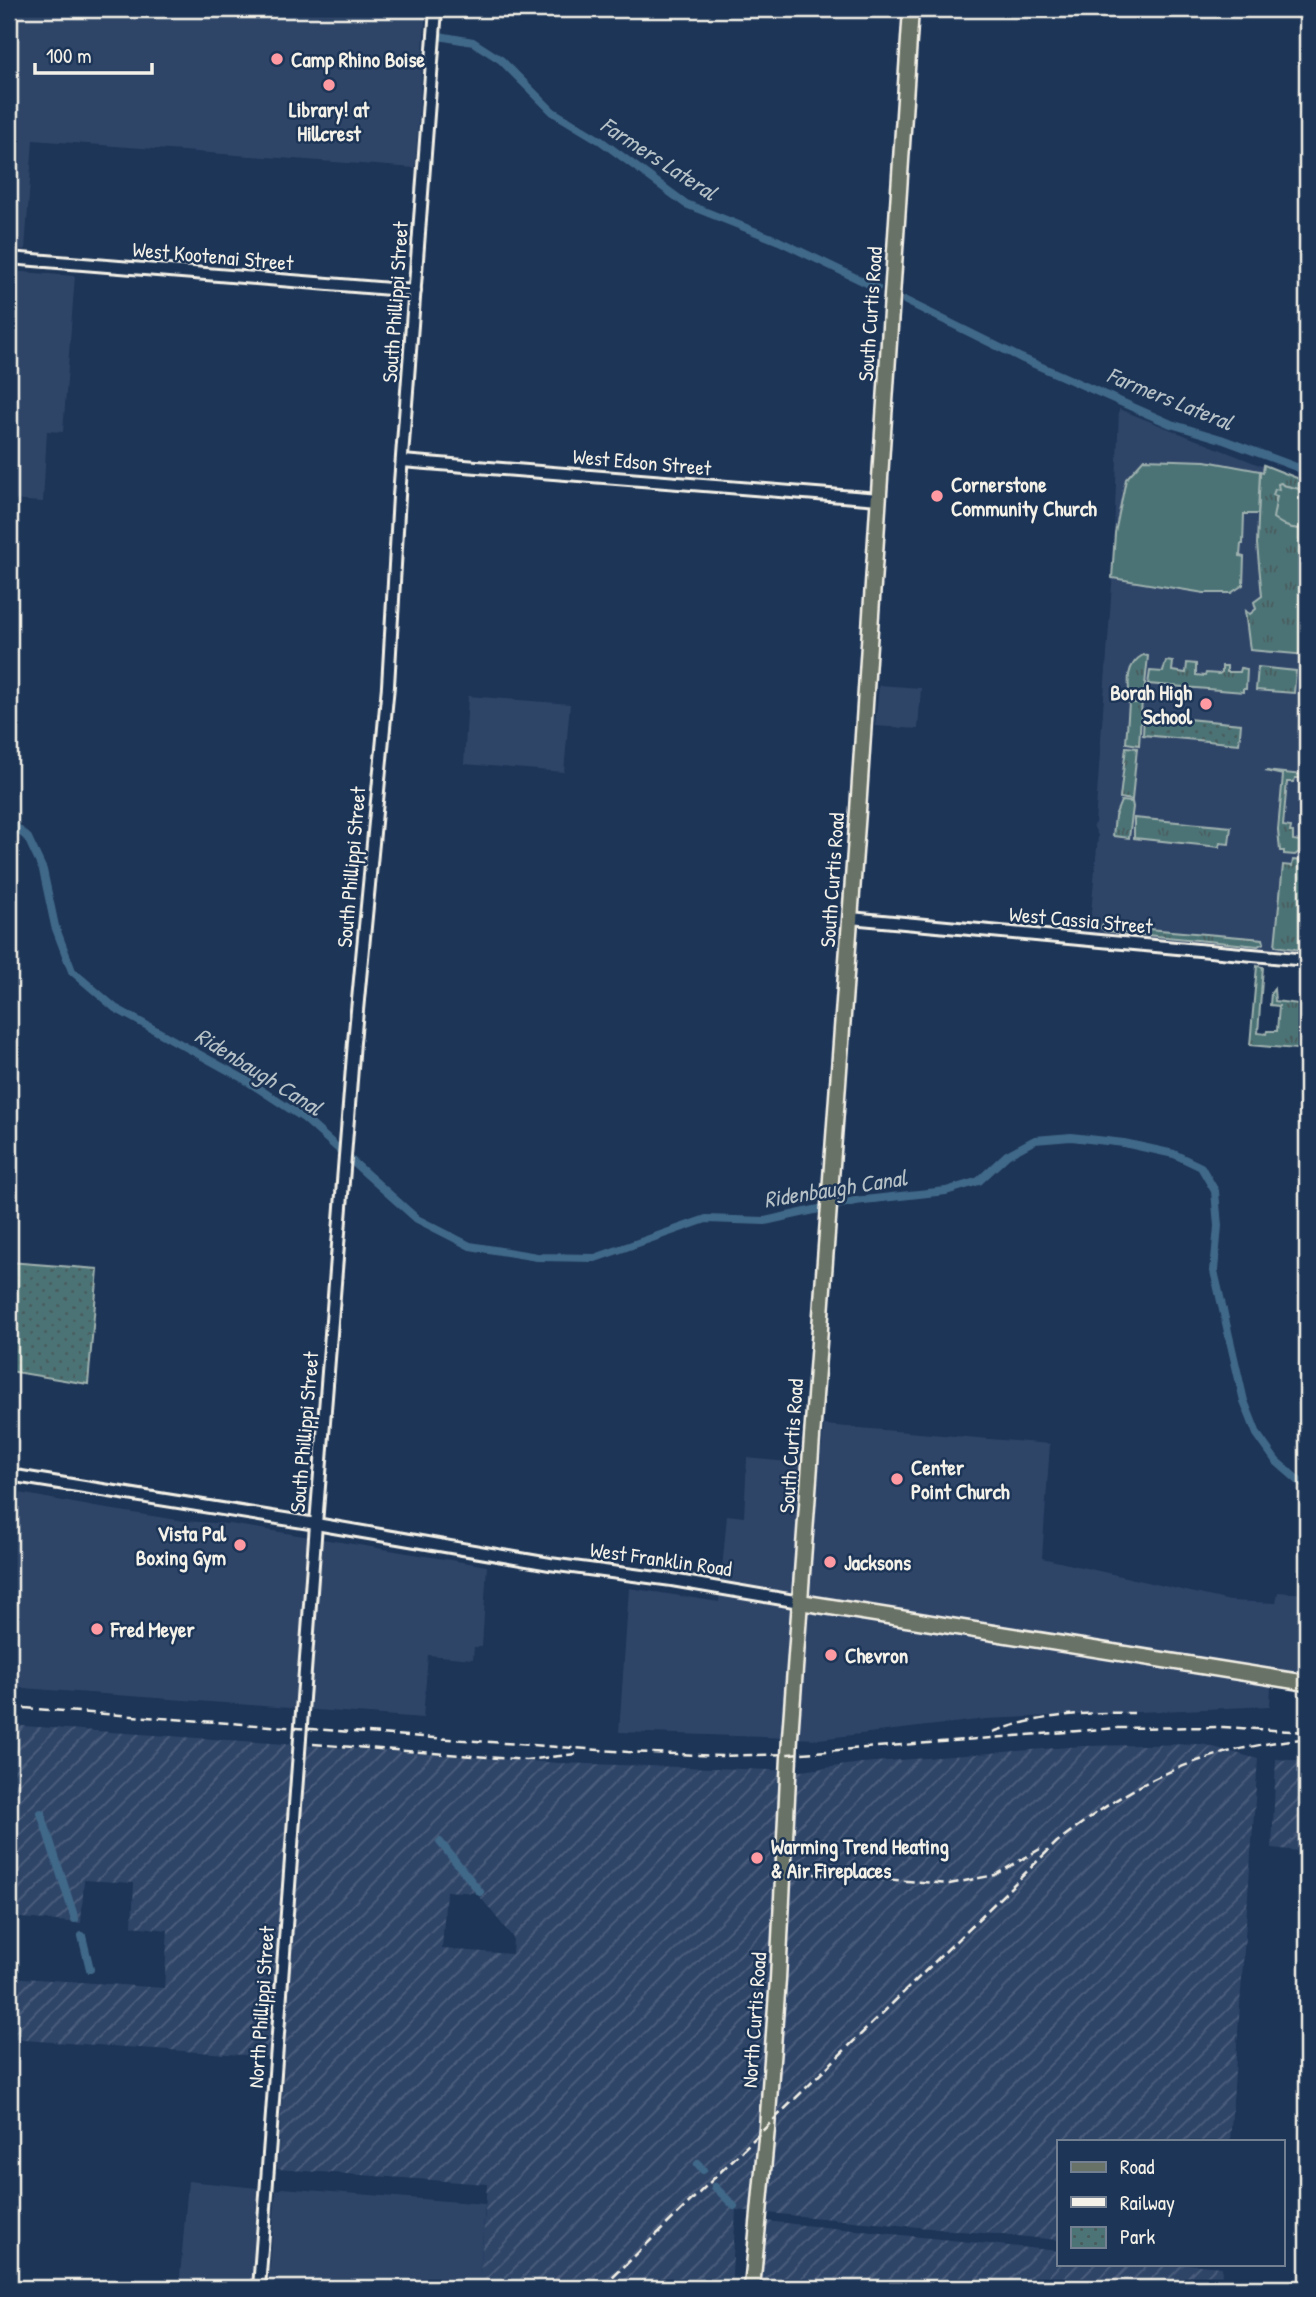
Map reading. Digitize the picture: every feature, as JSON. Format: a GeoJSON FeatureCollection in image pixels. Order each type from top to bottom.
{"type":"FeatureCollection","features":[{"type":"Feature","properties":{"kind":"main road","name":"South Curtis Road"},"geometry":{"type":"LineString","coordinates":[[789,1754],[850,918],[911,9]]}},
{"type":"Feature","properties":{"kind":"main road","name":"West Franklin Road"},"geometry":{"type":"LineString","coordinates":[[800,1602],[1307,1683]]}},
{"type":"Feature","properties":{"kind":"main road","name":"North Curtis Road"},"geometry":{"type":"LineString","coordinates":[[752,2288],[778,1979],[789,1754]]}},
{"type":"Feature","properties":{"kind":"street","name":"South Phillippi Street"},"geometry":{"type":"LineString","coordinates":[[301,1728],[344,1165],[388,686],[436,9]]}},
{"type":"Feature","properties":{"kind":"street","name":"West Kootenai Street"},"geometry":{"type":"LineString","coordinates":[[9,258],[415,291]]}},
{"type":"Feature","properties":{"kind":"street","name":"West Edson Street"},"geometry":{"type":"LineString","coordinates":[[402,461],[879,499]]}},
{"type":"Feature","properties":{"kind":"street","name":"West Cassia Street"},"geometry":{"type":"LineString","coordinates":[[850,918],[1307,960]]}},
{"type":"Feature","properties":{"kind":"street","name":"West Franklin Road"},"geometry":{"type":"LineString","coordinates":[[9,1475],[550,1564],[672,1580],[800,1602]]}},
{"type":"Feature","properties":{"kind":"street","name":"North Phillippi Street"},"geometry":{"type":"LineString","coordinates":[[259,2288],[301,1728]]}},
{"type":"Feature","properties":{"kind":"shaded area"},"geometry":{"type":"Polygon","coordinates":[[[9,9],[426,9],[415,168],[33,140],[25,250],[9,248],[9,9]]]}},
{"type":"Feature","properties":{"kind":"shaded area"},"geometry":{"type":"Polygon","coordinates":[[[9,271],[75,276],[63,432],[47,431],[43,502],[9,500],[9,271]]]}},
{"type":"Feature","properties":{"kind":"shaded area","name":"Borah High School"},"geometry":{"type":"Polygon","coordinates":[[[1119,409],[1307,484],[1307,953],[1084,931],[1090,924],[1098,836],[1093,825],[1112,584],[1119,409]]]}},
{"type":"Feature","properties":{"kind":"shaded area"},"geometry":{"type":"Polygon","coordinates":[[[879,685],[921,688],[918,729],[875,726],[879,685]]]}},
{"type":"Feature","properties":{"kind":"shaded area"},"geometry":{"type":"Polygon","coordinates":[[[468,696],[570,704],[564,772],[464,764],[468,696]]]}},
{"type":"Feature","properties":{"kind":"shaded area"},"geometry":{"type":"Polygon","coordinates":[[[824,1425],[1050,1444],[1042,1558],[1230,1601],[1276,1603],[1278,1592],[1307,1594],[1307,1673],[1272,1668],[1270,1706],[986,1719],[819,1739],[619,1732],[629,1588],[719,1602],[727,1515],[744,1517],[747,1458],[820,1465],[824,1425]]]}},
{"type":"Feature","properties":{"kind":"shaded area"},"geometry":{"type":"Polygon","coordinates":[[[9,1491],[184,1521],[230,1524],[487,1566],[482,1647],[474,1647],[473,1659],[428,1655],[423,1718],[9,1687],[9,1491]]]}},
{"type":"Feature","properties":{"kind":"shaded area"},"geometry":{"type":"Polygon","coordinates":[[[9,1725],[559,1763],[801,1771],[862,1763],[1082,1746],[1202,1744],[1258,1759],[1230,2140],[1057,2140],[1057,2240],[736,2210],[731,2288],[479,2288],[487,2184],[277,2169],[285,2058],[9,2039],[9,1977],[164,1988],[168,1930],[132,1926],[134,1883],[84,1880],[81,1923],[9,1917],[9,1725]],[[446,1891],[442,1949],[512,1954],[513,1938],[477,1893],[446,1891]]]}},
{"type":"Feature","properties":{"kind":"shaded area"},"geometry":{"type":"Polygon","coordinates":[[[1276,1759],[1307,1761],[1307,1852],[1272,1848],[1276,1759]]]}},
{"type":"Feature","properties":{"kind":"shaded area"},"geometry":{"type":"Polygon","coordinates":[[[188,2181],[258,2188],[251,2288],[179,2288],[188,2181]]]}},
{"type":"Feature","properties":{"kind":"shaded area"},"geometry":{"type":"Polygon","coordinates":[[[282,2188],[485,2204],[479,2288],[268,2288],[276,2191],[282,2188]]]}},
{"type":"Feature","properties":{"kind":"shaded area"},"geometry":{"type":"Polygon","coordinates":[[[765,2221],[1057,2251],[1057,2266],[1222,2267],[1221,2288],[759,2288],[765,2221]]]}},
{"type":"Feature","properties":{"kind":"green space"},"geometry":{"type":"Polygon","coordinates":[[[1144,459],[1206,461],[1260,471],[1258,514],[1244,514],[1240,556],[1244,557],[1243,585],[1231,593],[1204,593],[1112,578],[1115,533],[1126,479],[1144,459]]]}},
{"type":"Feature","properties":{"kind":"green space"},"geometry":{"type":"Polygon","coordinates":[[[1264,465],[1307,482],[1307,491],[1283,485],[1274,495],[1277,496],[1285,526],[1300,529],[1307,526],[1307,655],[1250,650],[1245,611],[1250,614],[1256,609],[1254,602],[1262,596],[1257,544],[1260,471],[1263,472],[1264,465]]]}},
{"type":"Feature","properties":{"kind":"green space"},"geometry":{"type":"Polygon","coordinates":[[[1278,484],[1307,491],[1307,526],[1289,527],[1273,518],[1277,496],[1273,495],[1275,489],[1279,490],[1278,484]]]}},
{"type":"Feature","properties":{"kind":"green space"},"geometry":{"type":"Polygon","coordinates":[[[1143,655],[1148,656],[1144,694],[1137,701],[1130,701],[1130,669],[1143,655]]]}},
{"type":"Feature","properties":{"kind":"green space"},"geometry":{"type":"Polygon","coordinates":[[[1166,661],[1173,662],[1172,671],[1186,673],[1187,663],[1196,664],[1196,675],[1205,676],[1206,673],[1219,674],[1222,672],[1222,666],[1227,666],[1227,672],[1247,669],[1246,689],[1243,689],[1243,692],[1148,684],[1150,671],[1163,672],[1166,661]]]}},
{"type":"Feature","properties":{"kind":"green space"},"geometry":{"type":"Polygon","coordinates":[[[1258,667],[1296,671],[1294,693],[1256,690],[1258,667]]]}},
{"type":"Feature","properties":{"kind":"green space"},"geometry":{"type":"Polygon","coordinates":[[[1142,700],[1139,745],[1126,743],[1129,703],[1142,700]]]}},
{"type":"Feature","properties":{"kind":"green space"},"geometry":{"type":"Polygon","coordinates":[[[1144,715],[1241,724],[1239,744],[1143,735],[1144,715]]]}},
{"type":"Feature","properties":{"kind":"green space"},"geometry":{"type":"Polygon","coordinates":[[[1126,747],[1137,748],[1132,800],[1120,798],[1126,747]]]}},
{"type":"Feature","properties":{"kind":"green space"},"geometry":{"type":"Polygon","coordinates":[[[1265,771],[1304,775],[1303,778],[1295,778],[1294,782],[1287,782],[1283,826],[1291,827],[1293,840],[1300,841],[1299,852],[1295,855],[1280,851],[1278,830],[1283,775],[1265,771]]]}},
{"type":"Feature","properties":{"kind":"green space"},"geometry":{"type":"Polygon","coordinates":[[[1121,801],[1132,802],[1129,838],[1113,836],[1115,816],[1121,801]]]}},
{"type":"Feature","properties":{"kind":"green space"},"geometry":{"type":"Polygon","coordinates":[[[1134,818],[1231,827],[1229,844],[1220,843],[1219,847],[1134,838],[1134,818]]]}},
{"type":"Feature","properties":{"kind":"green space"},"geometry":{"type":"Polygon","coordinates":[[[1293,860],[1304,861],[1307,870],[1307,951],[1275,946],[1283,865],[1292,866],[1293,860]]]}},
{"type":"Feature","properties":{"kind":"green space"},"geometry":{"type":"Polygon","coordinates":[[[1102,925],[1263,939],[1264,943],[1258,946],[1105,931],[1101,928],[1102,925]]]}},
{"type":"Feature","properties":{"kind":"green space"},"geometry":{"type":"Polygon","coordinates":[[[1257,966],[1263,967],[1258,1033],[1277,1031],[1279,1006],[1270,1005],[1274,989],[1275,1001],[1306,1005],[1307,999],[1307,1050],[1250,1045],[1257,966]]]}},
{"type":"Feature","properties":{"kind":"green space"},"geometry":{"type":"Polygon","coordinates":[[[9,1262],[98,1269],[88,1384],[9,1371],[9,1262]]]}},
{"type":"Feature","properties":{"kind":"waterway","name":"Farmers Lateral"},"geometry":{"type":"LineString","coordinates":[[439,36],[473,42],[501,60],[553,112],[601,141],[686,204],[779,241],[877,288]]}},
{"type":"Feature","properties":{"kind":"waterway","name":"Farmers Lateral"},"geometry":{"type":"LineString","coordinates":[[906,301],[1021,358],[1171,424],[1221,439],[1307,471]]}},
{"type":"Feature","properties":{"kind":"waterway","name":"Ridenbaugh Canal"},"geometry":{"type":"LineString","coordinates":[[9,821],[28,838],[43,870],[55,926],[72,971],[115,1008],[244,1079],[305,1119],[417,1219],[470,1246],[537,1257],[595,1258],[706,1219],[765,1221],[855,1201],[946,1191],[979,1181],[1007,1155],[1035,1140],[1071,1137],[1124,1143],[1174,1154],[1201,1167],[1215,1191],[1218,1226],[1214,1271],[1244,1401],[1257,1434],[1276,1461],[1307,1488]]}},
{"type":"Feature","properties":{"kind":"waterway"},"geometry":{"type":"LineString","coordinates":[[41,1813],[75,1919]]}},
{"type":"Feature","properties":{"kind":"waterway"},"geometry":{"type":"LineString","coordinates":[[440,1842],[480,1892]]}},
{"type":"Feature","properties":{"kind":"waterway"},"geometry":{"type":"LineString","coordinates":[[82,1936],[90,1969]]}},
{"type":"Feature","properties":{"kind":"waterway"},"geometry":{"type":"LineString","coordinates":[[698,2164],[703,2170]]}},
{"type":"Feature","properties":{"kind":"waterway"},"geometry":{"type":"LineString","coordinates":[[715,2187],[734,2206]]}},
{"type":"Feature","properties":{"kind":"railway"},"geometry":{"type":"LineString","coordinates":[[9,1707],[628,1752],[721,1756],[789,1754],[1116,1728],[1223,1727],[1307,1732]]}},
{"type":"Feature","properties":{"kind":"railway"},"geometry":{"type":"LineString","coordinates":[[993,1732],[1062,1716],[1134,1713]]}},
{"type":"Feature","properties":{"kind":"railway"},"geometry":{"type":"LineString","coordinates":[[602,2288],[1057,1842],[1102,1809],[1145,1783],[1191,1763],[1245,1748],[1304,1739]]}},
{"type":"Feature","properties":{"kind":"railway"},"geometry":{"type":"LineString","coordinates":[[313,1744],[526,1760],[576,1754]]}},
{"type":"Feature","properties":{"kind":"railway"},"geometry":{"type":"LineString","coordinates":[[814,1874],[949,1884],[995,1875],[1040,1849]]}},
{"type":"Feature","properties":{"kind":"place","name":"Camp Rhino Boise"},"geometry":{"type":"Point","coordinates":[277,59]}},
{"type":"Feature","properties":{"kind":"place","name":"Library! at Hillcrest"},"geometry":{"type":"Point","coordinates":[329,85]}},
{"type":"Feature","properties":{"kind":"place","name":"Cornerstone Community Church"},"geometry":{"type":"Point","coordinates":[937,496]}},
{"type":"Feature","properties":{"kind":"place","name":"Borah High School"},"geometry":{"type":"Point","coordinates":[1206,704]}},
{"type":"Feature","properties":{"kind":"place","name":"Center Point Church"},"geometry":{"type":"Point","coordinates":[897,1479]}},
{"type":"Feature","properties":{"kind":"place","name":"Vista Pal Boxing Gym"},"geometry":{"type":"Point","coordinates":[240,1545]}},
{"type":"Feature","properties":{"kind":"place","name":"Jacksons"},"geometry":{"type":"Point","coordinates":[830,1562]}},
{"type":"Feature","properties":{"kind":"place","name":"Fred Meyer"},"geometry":{"type":"Point","coordinates":[97,1629]}},
{"type":"Feature","properties":{"kind":"place","name":"Chevron"},"geometry":{"type":"Point","coordinates":[831,1655]}},
{"type":"Feature","properties":{"kind":"place","name":"Warming Trend Heating & Air Fireplaces"},"geometry":{"type":"Point","coordinates":[757,1858]}}]}
